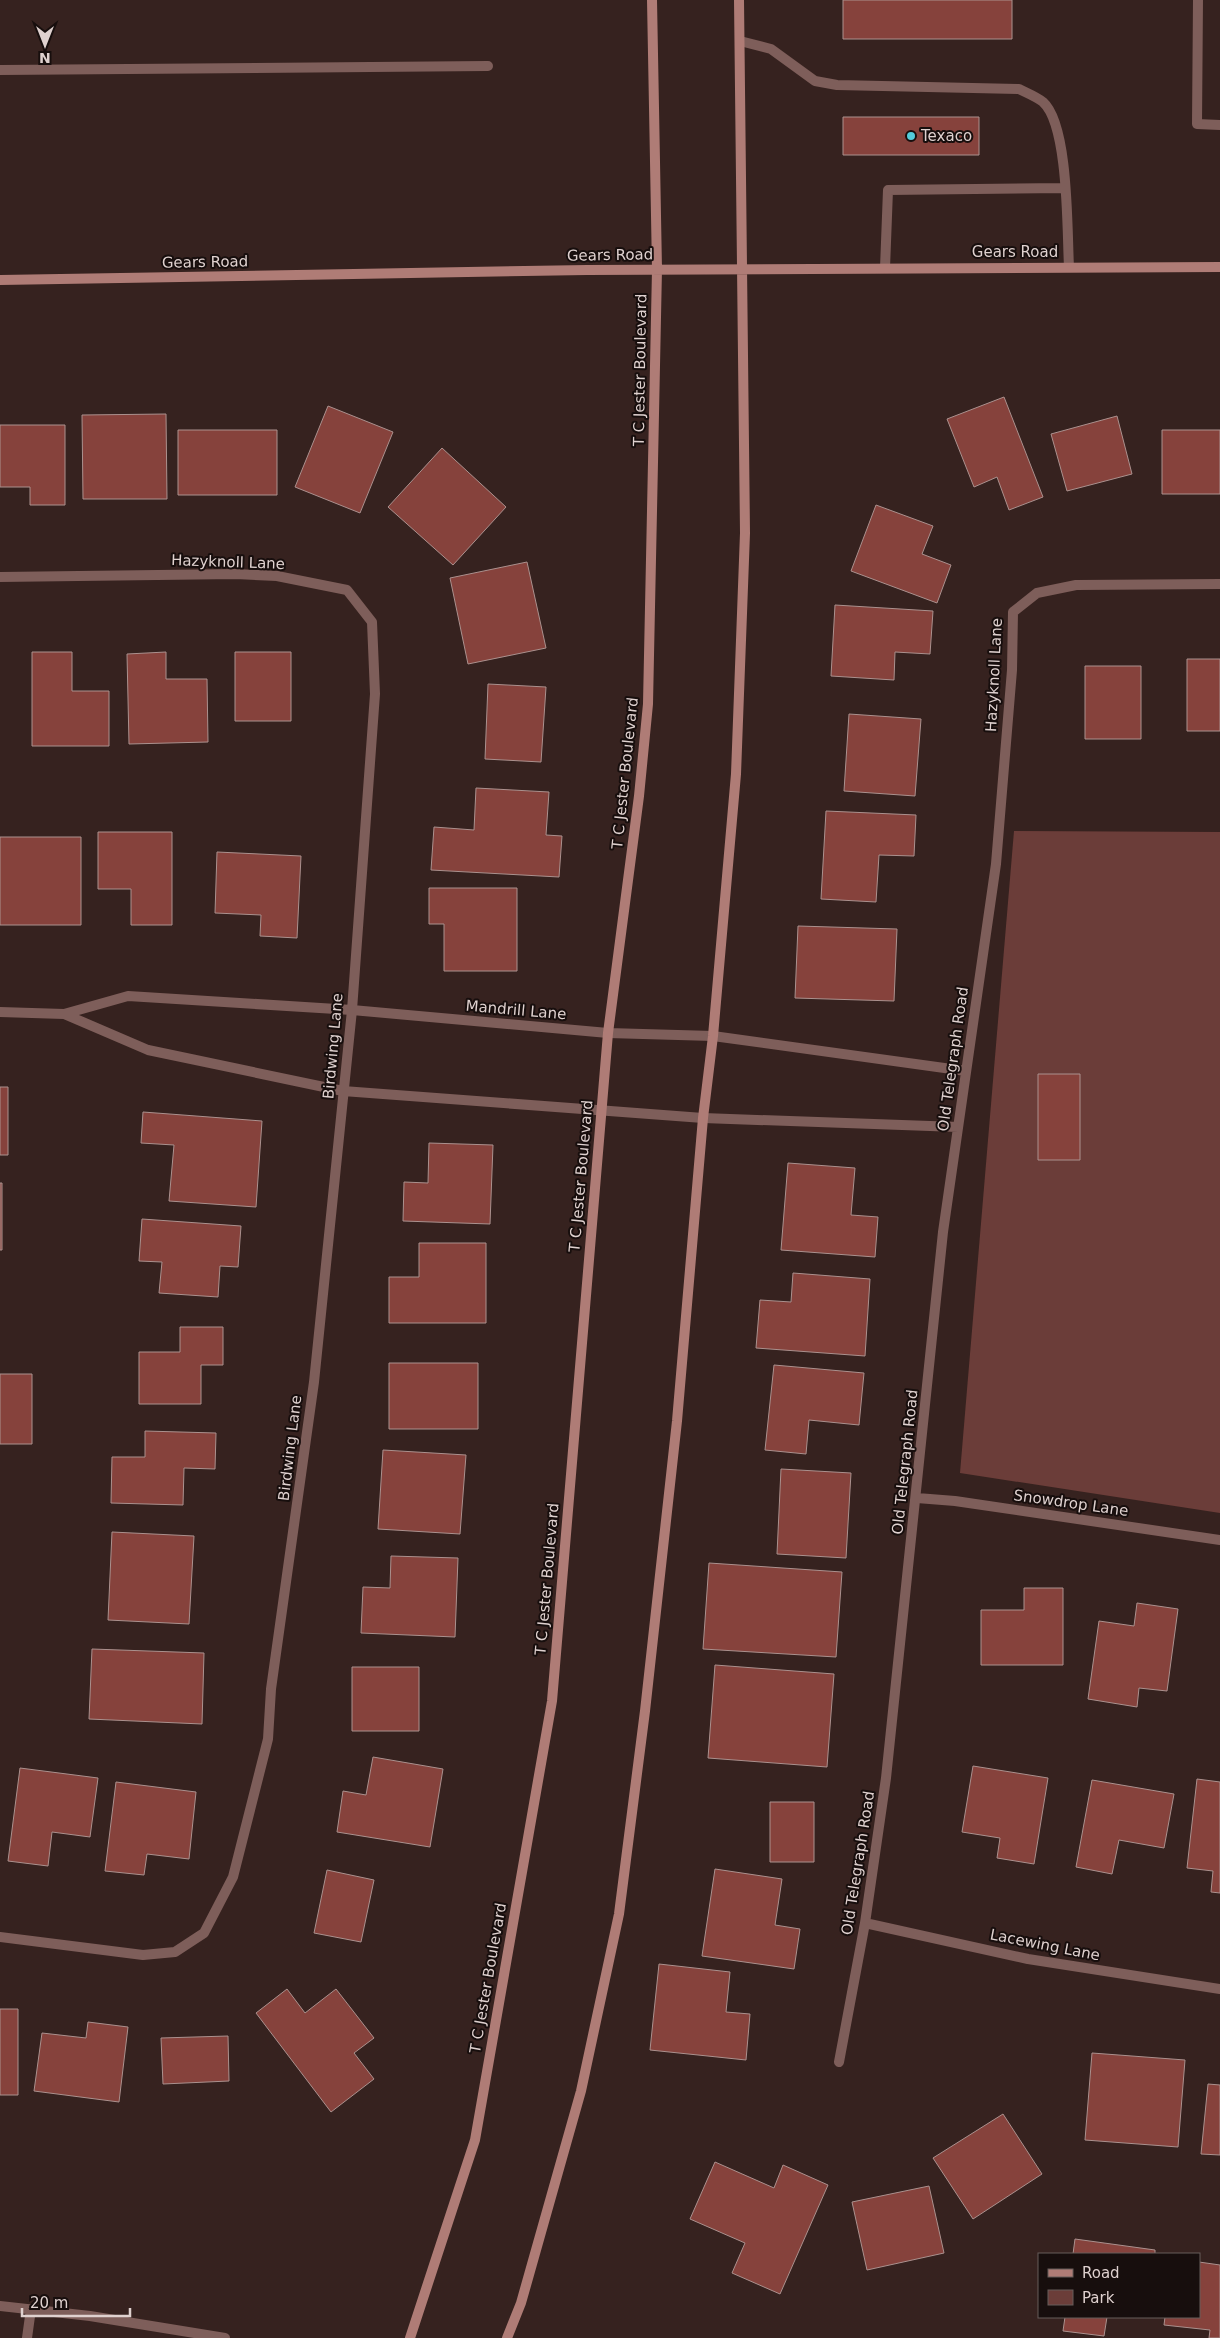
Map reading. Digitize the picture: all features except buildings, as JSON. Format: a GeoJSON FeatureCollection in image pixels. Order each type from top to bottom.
{"type":"FeatureCollection","features":[{"type":"Feature","properties":{"kind":"main road","name":"T C Jester Boulevard"},"geometry":{"type":"LineString","coordinates":[[410,2338],[475,2140],[552,1701],[608,1033],[639,796],[648,704],[657,270],[652,0]]}},
{"type":"Feature","properties":{"kind":"main road"},"geometry":{"type":"LineString","coordinates":[[507,2338],[521,2303],[581,2091],[619,1914],[645,1711],[678,1422],[703,1118],[713,1036],[736,774],[745,533],[739,0]]}},
{"type":"Feature","properties":{"kind":"main road","name":"Gears Road"},"geometry":{"type":"LineString","coordinates":[[0,280],[742,269],[1220,267]]}},
{"type":"Feature","properties":{"kind":"street"},"geometry":{"type":"LineString","coordinates":[[1198,0],[1197,124],[1220,125]]}},
{"type":"Feature","properties":{"kind":"street"},"geometry":{"type":"LineString","coordinates":[[740,41],[771,49],[815,81],[837,85],[1019,89],[1043,102],[1053,117],[1062,155],[1069,267]]}},
{"type":"Feature","properties":{"kind":"street"},"geometry":{"type":"LineString","coordinates":[[0,70],[488,66]]}},
{"type":"Feature","properties":{"kind":"street"},"geometry":{"type":"LineString","coordinates":[[885,268],[888,190],[1065,188]]}},
{"type":"Feature","properties":{"kind":"street","name":"Hazyknoll Lane"},"geometry":{"type":"LineString","coordinates":[[0,577],[236,574],[277,576],[346,590],[372,622],[375,694],[365,809]]}},
{"type":"Feature","properties":{"kind":"street","name":"Hazyknoll Lane"},"geometry":{"type":"LineString","coordinates":[[996,864],[1012,670],[1013,612],[1036,593],[1076,585],[1220,584]]}},
{"type":"Feature","properties":{"kind":"street","name":"Birdwing Lane"},"geometry":{"type":"LineString","coordinates":[[0,1937],[143,1955],[174,1952],[204,1933],[233,1877],[268,1740],[271,1689],[314,1382],[352,1010],[365,809]]}},
{"type":"Feature","properties":{"kind":"street","name":"Old Telegraph Road"},"geometry":{"type":"LineString","coordinates":[[839,2062],[865,1923],[886,1778],[917,1498],[943,1232],[996,864]]}},
{"type":"Feature","properties":{"kind":"street","name":"Mandrill Lane"},"geometry":{"type":"LineString","coordinates":[[0,1012],[64,1014],[128,996],[352,1010],[608,1033],[713,1036],[966,1071]]}},
{"type":"Feature","properties":{"kind":"street","name":"Mandrill Lane"},"geometry":{"type":"LineString","coordinates":[[64,1014],[148,1050],[343,1091],[703,1118],[958,1127]]}},
{"type":"Feature","properties":{"kind":"street","name":"Snowdrop Lane"},"geometry":{"type":"LineString","coordinates":[[917,1498],[956,1501],[1220,1540]]}},
{"type":"Feature","properties":{"kind":"street","name":"Lacewing Lane"},"geometry":{"type":"LineString","coordinates":[[865,1923],[1028,1959],[1220,1989]]}},
{"type":"Feature","properties":{"kind":"street"},"geometry":{"type":"LineString","coordinates":[[0,2306],[225,2338]]}},
{"type":"Feature","properties":{"kind":"street"},"geometry":{"type":"LineString","coordinates":[[27,2338],[31,2309]]}},
{"type":"Feature","properties":{"kind":"green space"},"geometry":{"type":"Polygon","coordinates":[[[1014,831],[1220,832],[1220,1513],[960,1473],[1014,831]]]}},
{"type":"Feature","properties":{"kind":"place","name":"Texaco"},"geometry":{"type":"Point","coordinates":[911,136]}}]}
